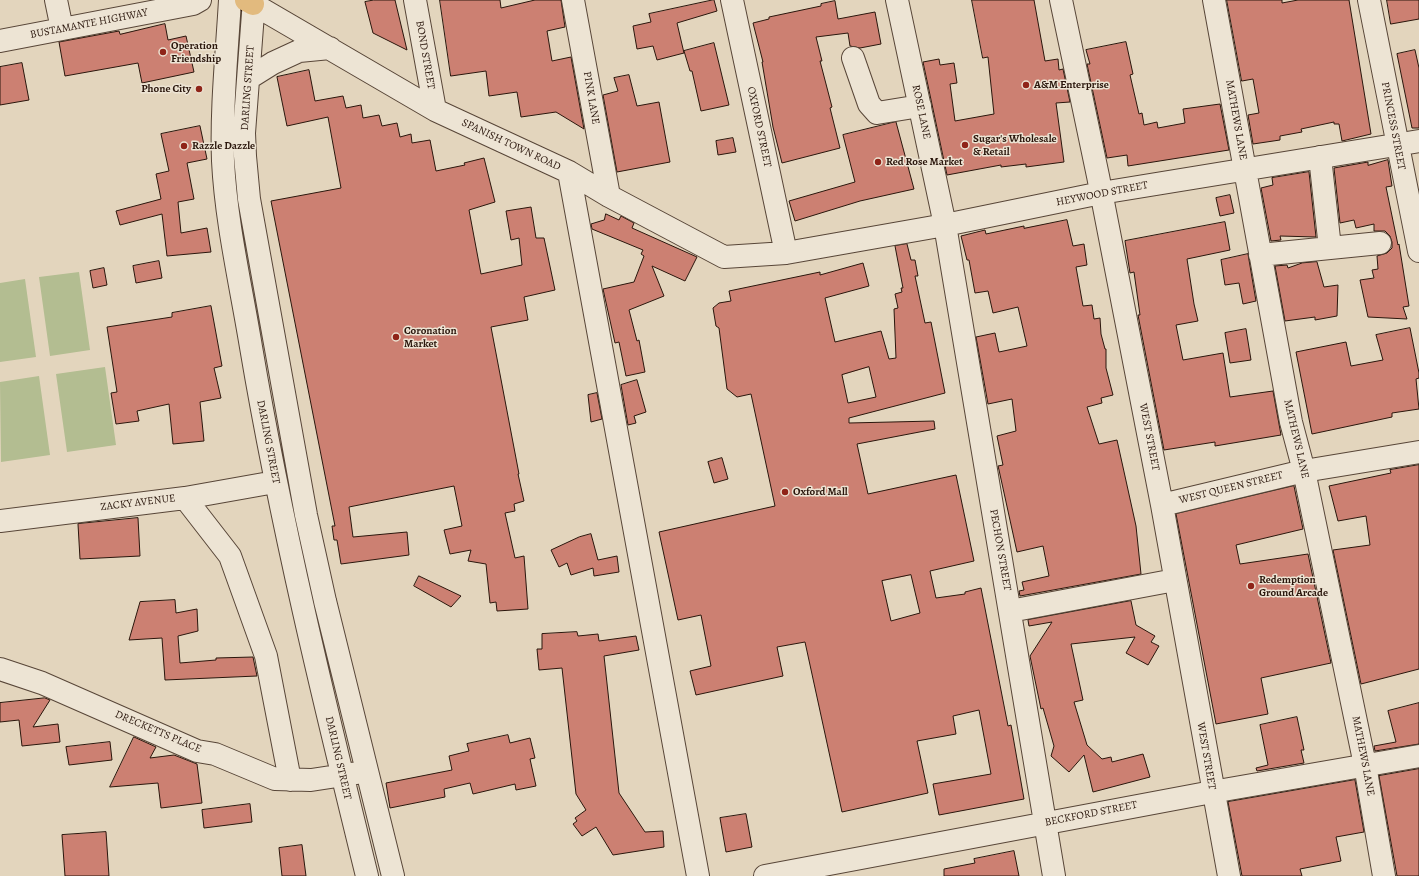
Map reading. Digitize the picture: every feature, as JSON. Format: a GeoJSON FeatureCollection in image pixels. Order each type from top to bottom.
{"type":"FeatureCollection","features":[{"type":"Feature","properties":{"kind":"street"},"geometry":{"type":"LineString","coordinates":[[56,0],[62,29]]}},
{"type":"Feature","properties":{"kind":"street","name":"BUSTAMANTE HIGHWAY"},"geometry":{"type":"LineString","coordinates":[[0,41],[193,4],[200,0]]}},
{"type":"Feature","properties":{"kind":"street","name":"DARLING STREET"},"geometry":{"type":"LineString","coordinates":[[230,0],[223,137],[226,195],[259,397],[275,482],[367,876]]}},
{"type":"Feature","properties":{"kind":"street","name":"BOND STREET"},"geometry":{"type":"LineString","coordinates":[[415,0],[436,110]]}},
{"type":"Feature","properties":{"kind":"street","name":"PINK LANE"},"geometry":{"type":"LineString","coordinates":[[573,0],[609,196]]}},
{"type":"Feature","properties":{"kind":"street","name":"OXFORD STREET"},"geometry":{"type":"LineString","coordinates":[[732,0],[786,253]]}},
{"type":"Feature","properties":{"kind":"street","name":"ROSE LANE"},"geometry":{"type":"LineString","coordinates":[[897,0],[945,225]]}},
{"type":"Feature","properties":{"kind":"street","name":"WEST STREET"},"geometry":{"type":"LineString","coordinates":[[1061,0],[1101,193],[1162,506],[1212,792],[1229,876]]}},
{"type":"Feature","properties":{"kind":"street","name":"MATHEWS LANE"},"geometry":{"type":"LineString","coordinates":[[1214,0],[1291,422],[1304,470],[1365,765],[1384,876]]}},
{"type":"Feature","properties":{"kind":"street","name":"PRINCESS STREET"},"geometry":{"type":"LineString","coordinates":[[1369,0],[1419,251]]}},
{"type":"Feature","properties":{"kind":"street","name":"DARLING STREET"},"geometry":{"type":"LineString","coordinates":[[251,1],[249,78],[244,141],[249,199],[298,477],[325,601],[393,876]]}},
{"type":"Feature","properties":{"kind":"street","name":"SPANISH TOWN ROAD"},"geometry":{"type":"LineString","coordinates":[[251,1],[436,110],[569,172],[609,196],[724,257],[786,253]]}},
{"type":"Feature","properties":{"kind":"street"},"geometry":{"type":"LineString","coordinates":[[249,78],[299,51],[330,48]]}},
{"type":"Feature","properties":{"kind":"street"},"geometry":{"type":"LineString","coordinates":[[854,58],[869,104],[877,113],[920,106]]}},
{"type":"Feature","properties":{"kind":"street","name":"HEYWOOD STREET"},"geometry":{"type":"LineString","coordinates":[[786,253],[945,225],[1101,193],[1244,168],[1419,141]]}},
{"type":"Feature","properties":{"kind":"street"},"geometry":{"type":"LineString","coordinates":[[1320,156],[1330,248]]}},
{"type":"Feature","properties":{"kind":"street"},"geometry":{"type":"LineString","coordinates":[[569,172],[698,876]]}},
{"type":"Feature","properties":{"kind":"street","name":"PECHON STREET"},"geometry":{"type":"LineString","coordinates":[[945,225],[1054,876]]}},
{"type":"Feature","properties":{"kind":"street"},"geometry":{"type":"LineString","coordinates":[[1260,255],[1380,243]]}},
{"type":"Feature","properties":{"kind":"street","name":"WEST QUEEN STREET"},"geometry":{"type":"LineString","coordinates":[[1162,506],[1304,470],[1419,452]]}},
{"type":"Feature","properties":{"kind":"street","name":"ZACKY AVENUE"},"geometry":{"type":"LineString","coordinates":[[0,521],[185,498],[275,482]]}},
{"type":"Feature","properties":{"kind":"street"},"geometry":{"type":"LineString","coordinates":[[185,498],[230,556],[266,656],[290,780]]}},
{"type":"Feature","properties":{"kind":"street"},"geometry":{"type":"LineString","coordinates":[[1010,611],[1175,580]]}},
{"type":"Feature","properties":{"kind":"street","name":"DRECKETTS PLACE"},"geometry":{"type":"LineString","coordinates":[[0,669],[42,683],[197,751],[216,754],[275,779],[311,780],[343,777],[366,771]]}},
{"type":"Feature","properties":{"kind":"street","name":"BECKFORD STREET"},"geometry":{"type":"LineString","coordinates":[[765,876],[1212,792],[1419,756]]}},
{"type":"Feature","properties":{"kind":"green space"},"geometry":{"type":"Polygon","coordinates":[[[79,272],[90,350],[50,356],[39,277],[79,272]]]}},
{"type":"Feature","properties":{"kind":"green space"},"geometry":{"type":"Polygon","coordinates":[[[25,279],[36,357],[0,362],[0,283],[25,279]]]}},
{"type":"Feature","properties":{"kind":"green space"},"geometry":{"type":"Polygon","coordinates":[[[105,367],[116,445],[67,452],[56,374],[105,367]]]}},
{"type":"Feature","properties":{"kind":"green space"},"geometry":{"type":"Polygon","coordinates":[[[39,376],[50,455],[1,462],[0,382],[39,376]]]}},
{"type":"Feature","properties":{"kind":"building"},"geometry":{"type":"Polygon","coordinates":[[[374,0],[395,0],[407,50],[373,33],[365,2],[374,0]]]}},
{"type":"Feature","properties":{"kind":"building"},"geometry":{"type":"Polygon","coordinates":[[[440,0],[500,0],[501,8],[535,0],[561,0],[565,27],[547,31],[552,61],[571,57],[584,129],[556,112],[521,117],[517,92],[489,96],[486,71],[451,76],[440,0]]]}},
{"type":"Feature","properties":{"kind":"building"},"geometry":{"type":"Polygon","coordinates":[[[714,0],[717,11],[677,23],[684,53],[657,60],[653,46],[637,49],[633,26],[651,22],[649,14],[714,0]]]}},
{"type":"Feature","properties":{"kind":"building"},"geometry":{"type":"Polygon","coordinates":[[[972,0],[1034,0],[1045,61],[1058,59],[1059,70],[1063,69],[1070,102],[1056,103],[1064,162],[1026,167],[1026,164],[1001,167],[1001,165],[947,175],[923,62],[939,59],[940,65],[954,63],[957,83],[950,84],[955,121],[994,114],[988,57],[983,58],[972,0]]]}},
{"type":"Feature","properties":{"kind":"building"},"geometry":{"type":"Polygon","coordinates":[[[1227,0],[1282,0],[1282,3],[1298,0],[1349,0],[1371,134],[1342,141],[1339,124],[1334,124],[1334,122],[1301,129],[1302,132],[1280,136],[1280,140],[1253,144],[1248,115],[1259,113],[1253,79],[1242,81],[1227,0]]]}},
{"type":"Feature","properties":{"kind":"building"},"geometry":{"type":"Polygon","coordinates":[[[1387,0],[1419,0],[1419,19],[1391,24],[1387,0]]]}},
{"type":"Feature","properties":{"kind":"building"},"geometry":{"type":"Polygon","coordinates":[[[835,1],[838,19],[875,12],[881,44],[860,48],[850,46],[848,33],[816,37],[822,61],[820,61],[832,107],[830,108],[840,148],[782,163],[773,127],[763,62],[753,23],[769,19],[769,17],[821,6],[821,4],[835,1]]]}},
{"type":"Feature","properties":{"kind":"building"},"geometry":{"type":"Polygon","coordinates":[[[165,24],[168,40],[186,36],[194,72],[142,83],[138,63],[65,76],[59,42],[119,31],[120,34],[165,24]]]}},
{"type":"Feature","properties":{"kind":"building"},"geometry":{"type":"Polygon","coordinates":[[[1126,42],[1133,74],[1130,75],[1139,114],[1142,113],[1144,125],[1157,122],[1158,128],[1185,123],[1183,109],[1220,104],[1229,150],[1128,166],[1127,155],[1107,158],[1087,64],[1090,64],[1086,50],[1126,42]]]}},
{"type":"Feature","properties":{"kind":"building"},"geometry":{"type":"Polygon","coordinates":[[[714,43],[729,105],[701,111],[692,71],[690,71],[684,51],[714,43]]]}},
{"type":"Feature","properties":{"kind":"building"},"geometry":{"type":"Polygon","coordinates":[[[1415,50],[1419,68],[1419,128],[1412,128],[1397,54],[1415,50]]]}},
{"type":"Feature","properties":{"kind":"building"},"geometry":{"type":"Polygon","coordinates":[[[22,63],[29,100],[0,105],[0,67],[22,63]]]}},
{"type":"Feature","properties":{"kind":"building","name":"Coronation Market"},"geometry":{"type":"Polygon","coordinates":[[[309,70],[315,101],[343,96],[346,108],[361,105],[363,118],[379,115],[382,126],[397,123],[400,137],[411,134],[412,143],[430,140],[436,171],[465,165],[464,163],[484,158],[495,202],[469,210],[481,274],[522,265],[519,238],[511,240],[506,211],[531,207],[536,238],[544,238],[555,290],[524,297],[528,320],[491,327],[524,501],[514,504],[515,511],[505,513],[515,558],[524,556],[528,609],[497,611],[496,602],[490,603],[486,564],[468,561],[471,550],[450,554],[444,530],[462,526],[454,486],[349,507],[353,537],[407,532],[409,555],[341,564],[337,540],[334,540],[332,526],[335,526],[271,201],[341,188],[328,117],[287,126],[277,77],[309,70]]]}},
{"type":"Feature","properties":{"kind":"building"},"geometry":{"type":"Polygon","coordinates":[[[629,75],[637,106],[659,102],[670,162],[617,172],[603,95],[618,91],[614,78],[629,75]]]}},
{"type":"Feature","properties":{"kind":"building","name":"Red Rose Market"},"geometry":{"type":"Polygon","coordinates":[[[896,122],[914,189],[860,201],[795,221],[789,201],[855,182],[843,135],[896,122]]]}},
{"type":"Feature","properties":{"kind":"building"},"geometry":{"type":"Polygon","coordinates":[[[200,126],[207,159],[187,163],[194,199],[178,202],[181,233],[207,228],[211,252],[167,256],[162,214],[120,225],[116,211],[161,199],[156,174],[169,171],[161,134],[200,126]]]}},
{"type":"Feature","properties":{"kind":"building"},"geometry":{"type":"Polygon","coordinates":[[[733,138],[736,152],[718,155],[716,141],[733,138]]]}},
{"type":"Feature","properties":{"kind":"building"},"geometry":{"type":"Polygon","coordinates":[[[1388,160],[1392,186],[1386,187],[1398,245],[1399,244],[1409,306],[1403,307],[1407,319],[1368,317],[1360,280],[1374,278],[1372,270],[1378,269],[1377,256],[1387,253],[1392,248],[1390,236],[1385,231],[1374,231],[1374,224],[1356,228],[1354,220],[1340,223],[1334,168],[1368,162],[1368,165],[1388,160]]]}},
{"type":"Feature","properties":{"kind":"building"},"geometry":{"type":"Polygon","coordinates":[[[1309,172],[1316,237],[1280,236],[1281,240],[1271,241],[1261,188],[1273,185],[1272,178],[1309,172]]]}},
{"type":"Feature","properties":{"kind":"building"},"geometry":{"type":"Polygon","coordinates":[[[1230,195],[1234,213],[1220,216],[1216,198],[1230,195]]]}},
{"type":"Feature","properties":{"kind":"building"},"geometry":{"type":"Polygon","coordinates":[[[606,214],[619,220],[621,216],[634,223],[632,228],[697,257],[685,281],[652,266],[664,296],[629,310],[637,341],[639,340],[645,372],[626,376],[619,342],[615,343],[603,289],[634,282],[644,256],[641,254],[643,250],[592,229],[591,224],[604,220],[606,214]]]}},
{"type":"Feature","properties":{"kind":"building"},"geometry":{"type":"Polygon","coordinates":[[[1067,220],[1073,246],[1084,244],[1087,265],[1076,267],[1083,306],[1092,305],[1094,319],[1100,318],[1101,334],[1106,349],[1106,368],[1113,395],[1101,398],[1102,403],[1087,407],[1099,444],[1117,440],[1136,526],[1141,574],[1020,596],[1019,591],[1024,590],[1022,582],[1049,576],[1043,546],[1017,552],[998,466],[1003,465],[997,436],[1016,431],[1012,399],[988,404],[976,337],[995,333],[999,352],[1027,346],[1018,307],[993,313],[988,291],[975,293],[969,260],[967,260],[961,236],[985,230],[986,234],[1024,226],[1024,228],[1067,220]]]}},
{"type":"Feature","properties":{"kind":"building"},"geometry":{"type":"Polygon","coordinates":[[[1225,222],[1230,250],[1187,259],[1198,321],[1176,325],[1183,360],[1223,353],[1230,397],[1273,391],[1281,435],[1215,446],[1215,442],[1164,450],[1138,315],[1140,315],[1134,272],[1130,273],[1125,241],[1225,222]]]}},
{"type":"Feature","properties":{"kind":"building"},"geometry":{"type":"Polygon","coordinates":[[[907,244],[911,260],[915,260],[918,276],[915,276],[925,323],[931,322],[945,393],[849,418],[849,423],[934,421],[935,429],[857,444],[868,494],[956,475],[974,561],[930,571],[936,598],[965,594],[965,592],[981,588],[1008,726],[1011,725],[1024,799],[939,815],[933,784],[991,774],[979,710],[953,716],[956,734],[917,741],[928,793],[842,812],[805,642],[777,647],[783,676],[696,695],[690,671],[711,666],[701,615],[678,620],[659,532],[775,506],[751,394],[737,397],[727,389],[719,328],[716,326],[713,308],[719,303],[731,301],[729,291],[820,272],[820,275],[863,263],[869,286],[825,298],[835,342],[881,331],[889,359],[896,358],[894,309],[898,308],[895,294],[902,292],[901,288],[903,288],[895,246],[907,244]],[[869,367],[842,375],[848,403],[876,397],[869,367]],[[911,575],[882,581],[891,621],[920,613],[911,575]]]}},
{"type":"Feature","properties":{"kind":"building"},"geometry":{"type":"Polygon","coordinates":[[[1248,254],[1256,301],[1243,304],[1239,283],[1225,285],[1221,260],[1248,254]]]}},
{"type":"Feature","properties":{"kind":"building"},"geometry":{"type":"Polygon","coordinates":[[[159,261],[162,278],[136,283],[133,266],[159,261]]]}},
{"type":"Feature","properties":{"kind":"building"},"geometry":{"type":"Polygon","coordinates":[[[1317,262],[1324,287],[1338,285],[1337,316],[1315,320],[1315,317],[1285,321],[1275,266],[1287,265],[1288,268],[1302,263],[1317,262]]]}},
{"type":"Feature","properties":{"kind":"building"},"geometry":{"type":"Polygon","coordinates":[[[104,268],[107,285],[93,288],[90,271],[104,268]]]}},
{"type":"Feature","properties":{"kind":"building"},"geometry":{"type":"Polygon","coordinates":[[[211,306],[222,366],[214,368],[221,398],[200,402],[204,441],[173,444],[169,404],[137,411],[139,421],[116,424],[111,393],[117,392],[107,327],[172,317],[172,313],[211,306]]]}},
{"type":"Feature","properties":{"kind":"building"},"geometry":{"type":"Polygon","coordinates":[[[1410,328],[1419,373],[1419,378],[1416,379],[1419,409],[1392,413],[1392,417],[1312,434],[1296,352],[1346,342],[1351,366],[1383,360],[1376,335],[1410,328]]]}},
{"type":"Feature","properties":{"kind":"building"},"geometry":{"type":"Polygon","coordinates":[[[1246,329],[1251,360],[1230,363],[1225,333],[1246,329]]]}},
{"type":"Feature","properties":{"kind":"building"},"geometry":{"type":"Polygon","coordinates":[[[637,380],[646,412],[634,416],[636,423],[628,425],[621,385],[637,380]]]}},
{"type":"Feature","properties":{"kind":"building"},"geometry":{"type":"Polygon","coordinates":[[[597,393],[602,419],[591,422],[588,395],[597,393]]]}},
{"type":"Feature","properties":{"kind":"building"},"geometry":{"type":"Polygon","coordinates":[[[722,458],[728,479],[714,483],[708,462],[722,458]]]}},
{"type":"Feature","properties":{"kind":"building"},"geometry":{"type":"Polygon","coordinates":[[[1419,465],[1419,669],[1361,684],[1333,550],[1370,545],[1366,516],[1338,521],[1329,486],[1391,473],[1390,470],[1419,465]]]}},
{"type":"Feature","properties":{"kind":"building","name":"Redemption Ground Arcade"},"geometry":{"type":"Polygon","coordinates":[[[1294,486],[1303,529],[1236,545],[1240,564],[1308,554],[1331,663],[1261,678],[1268,714],[1216,724],[1176,514],[1294,486]]]}},
{"type":"Feature","properties":{"kind":"building"},"geometry":{"type":"Polygon","coordinates":[[[138,518],[140,556],[80,559],[78,524],[138,518]]]}},
{"type":"Feature","properties":{"kind":"building"},"geometry":{"type":"Polygon","coordinates":[[[591,534],[598,560],[617,556],[619,572],[594,576],[593,568],[571,575],[567,563],[559,567],[551,550],[579,537],[591,534]]]}},
{"type":"Feature","properties":{"kind":"building"},"geometry":{"type":"Polygon","coordinates":[[[419,576],[461,596],[451,607],[414,586],[419,576]]]}},
{"type":"Feature","properties":{"kind":"building"},"geometry":{"type":"Polygon","coordinates":[[[175,600],[176,613],[197,609],[198,631],[178,636],[180,663],[216,660],[216,658],[253,657],[257,676],[165,680],[162,638],[129,640],[140,602],[175,600]]]}},
{"type":"Feature","properties":{"kind":"building"},"geometry":{"type":"Polygon","coordinates":[[[1131,601],[1136,625],[1155,636],[1151,642],[1159,646],[1148,665],[1126,653],[1135,637],[1071,644],[1083,700],[1074,702],[1087,745],[1102,759],[1111,757],[1112,762],[1143,754],[1150,777],[1093,792],[1084,755],[1069,772],[1051,756],[1054,746],[1043,708],[1041,709],[1030,656],[1052,622],[1029,626],[1028,620],[1131,601]]]}},
{"type":"Feature","properties":{"kind":"building"},"geometry":{"type":"Polygon","coordinates":[[[577,632],[578,636],[598,634],[599,641],[636,636],[639,650],[604,656],[619,793],[645,832],[663,831],[664,847],[613,855],[596,827],[582,836],[573,824],[577,821],[575,818],[586,810],[576,794],[562,668],[539,670],[537,649],[542,649],[542,634],[577,632]]]}},
{"type":"Feature","properties":{"kind":"building"},"geometry":{"type":"Polygon","coordinates":[[[45,698],[50,700],[33,727],[58,724],[60,742],[22,746],[19,720],[0,722],[0,703],[45,698]]]}},
{"type":"Feature","properties":{"kind":"building"},"geometry":{"type":"Polygon","coordinates":[[[1419,703],[1419,744],[1375,751],[1374,746],[1396,742],[1388,711],[1419,703]]]}},
{"type":"Feature","properties":{"kind":"building"},"geometry":{"type":"Polygon","coordinates":[[[1297,717],[1304,750],[1301,750],[1304,763],[1257,771],[1256,768],[1268,765],[1260,725],[1297,717]]]}},
{"type":"Feature","properties":{"kind":"building"},"geometry":{"type":"Polygon","coordinates":[[[508,735],[510,743],[530,738],[535,758],[530,759],[536,786],[516,790],[515,784],[473,794],[470,783],[444,789],[445,797],[390,808],[386,783],[452,770],[449,756],[469,751],[467,744],[508,735]]]}},
{"type":"Feature","properties":{"kind":"building"},"geometry":{"type":"Polygon","coordinates":[[[134,737],[156,747],[150,758],[174,755],[197,764],[202,803],[161,808],[158,783],[110,787],[134,737]]]}},
{"type":"Feature","properties":{"kind":"building"},"geometry":{"type":"Polygon","coordinates":[[[110,742],[112,760],[69,765],[66,747],[110,742]]]}},
{"type":"Feature","properties":{"kind":"building"},"geometry":{"type":"Polygon","coordinates":[[[1419,769],[1419,876],[1397,876],[1379,776],[1419,769]]]}},
{"type":"Feature","properties":{"kind":"building"},"geometry":{"type":"Polygon","coordinates":[[[1355,780],[1364,832],[1336,837],[1341,861],[1300,869],[1302,876],[1242,876],[1228,802],[1355,780]]]}},
{"type":"Feature","properties":{"kind":"building"},"geometry":{"type":"Polygon","coordinates":[[[250,804],[252,822],[204,828],[202,810],[250,804]]]}},
{"type":"Feature","properties":{"kind":"building"},"geometry":{"type":"Polygon","coordinates":[[[746,814],[752,847],[726,852],[720,818],[746,814]]]}},
{"type":"Feature","properties":{"kind":"building"},"geometry":{"type":"Polygon","coordinates":[[[106,832],[109,876],[65,876],[62,835],[106,832]]]}},
{"type":"Feature","properties":{"kind":"building"},"geometry":{"type":"Polygon","coordinates":[[[302,845],[306,876],[282,876],[279,848],[302,845]]]}},
{"type":"Feature","properties":{"kind":"building"},"geometry":{"type":"Polygon","coordinates":[[[1014,851],[1019,876],[944,876],[944,869],[975,863],[974,859],[1014,851]]]}},
{"type":"Feature","properties":{"kind":"place","name":"Operation Friendship"},"geometry":{"type":"Point","coordinates":[163,52]}},
{"type":"Feature","properties":{"kind":"place","name":"A&M Enterprise"},"geometry":{"type":"Point","coordinates":[1026,85]}},
{"type":"Feature","properties":{"kind":"place","name":"Phone City"},"geometry":{"type":"Point","coordinates":[199,89]}},
{"type":"Feature","properties":{"kind":"place","name":"Sugar's Wholesale & Retail"},"geometry":{"type":"Point","coordinates":[965,145]}},
{"type":"Feature","properties":{"kind":"place","name":"Razzle Dazzle"},"geometry":{"type":"Point","coordinates":[184,146]}},
{"type":"Feature","properties":{"kind":"place","name":"Red Rose Market"},"geometry":{"type":"Point","coordinates":[878,162]}},
{"type":"Feature","properties":{"kind":"place","name":"Coronation Market"},"geometry":{"type":"Point","coordinates":[396,337]}},
{"type":"Feature","properties":{"kind":"place","name":"Oxford Mall"},"geometry":{"type":"Point","coordinates":[785,492]}},
{"type":"Feature","properties":{"kind":"place","name":"Redemption Ground Arcade"},"geometry":{"type":"Point","coordinates":[1251,586]}}]}
